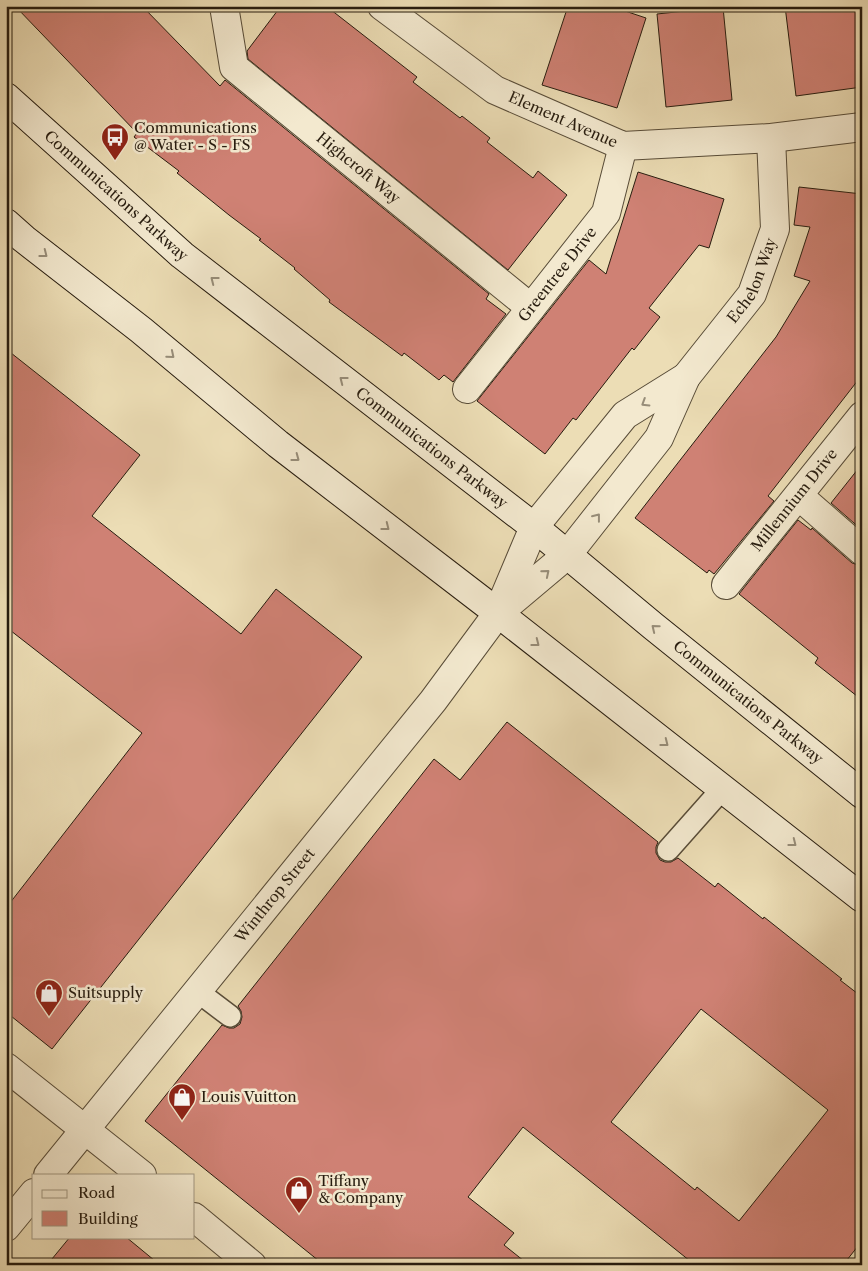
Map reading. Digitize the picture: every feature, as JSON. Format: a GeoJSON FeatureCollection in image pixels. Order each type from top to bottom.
{"type":"FeatureCollection","features":[{"type":"Feature","properties":{"kind":"street","name":"Highcroft Way"},"geometry":{"type":"LineString","coordinates":[[224,6],[234,67],[531,308]]}},
{"type":"Feature","properties":{"kind":"street","name":"Element Avenue"},"geometry":{"type":"LineString","coordinates":[[382,6],[495,90],[623,146],[771,138],[862,127]]}},
{"type":"Feature","properties":{"kind":"street","name":"Communications Parkway"},"geometry":{"type":"LineString","coordinates":[[6,97],[182,255],[534,528],[862,794]]}},
{"type":"Feature","properties":{"kind":"street","name":"Echelon Way"},"geometry":{"type":"LineString","coordinates":[[567,555],[659,438],[686,377],[752,294],[775,229],[771,138]]}},
{"type":"Feature","properties":{"kind":"street","name":"Greentree Drive"},"geometry":{"type":"LineString","coordinates":[[467,389],[606,213],[623,146]]}},
{"type":"Feature","properties":{"kind":"street"},"geometry":{"type":"LineString","coordinates":[[6,223],[141,330],[278,444],[498,613],[862,898]]}},
{"type":"Feature","properties":{"kind":"street","name":"Echelon Way"},"geometry":{"type":"LineString","coordinates":[[534,528],[625,416],[686,377]]}},
{"type":"Feature","properties":{"kind":"street","name":"Millennium Drive"},"geometry":{"type":"LineString","coordinates":[[726,585],[862,416]]}},
{"type":"Feature","properties":{"kind":"street"},"geometry":{"type":"LineString","coordinates":[[799,496],[862,551]]}},
{"type":"Feature","properties":{"kind":"street","name":"Winthrop Street"},"geometry":{"type":"LineString","coordinates":[[49,1174],[433,701],[498,613],[534,528]]}},
{"type":"Feature","properties":{"kind":"street","name":"Winthrop Street"},"geometry":{"type":"LineString","coordinates":[[498,613],[567,555]]}},
{"type":"Feature","properties":{"kind":"street"},"geometry":{"type":"LineString","coordinates":[[6,1066],[141,1174]]}},
{"type":"Feature","properties":{"kind":"street"},"geometry":{"type":"LineString","coordinates":[[6,1228],[32,1196]]}},
{"type":"Feature","properties":{"kind":"street"},"geometry":{"type":"LineString","coordinates":[[195,1218],[252,1265]]}},
{"type":"Feature","properties":{"kind":"lane"},"geometry":{"type":"LineString","coordinates":[[668,850],[723,788]]}},
{"type":"Feature","properties":{"kind":"lane"},"geometry":{"type":"LineString","coordinates":[[196,992],[230,1016]]}},
{"type":"Feature","properties":{"kind":"building"},"geometry":{"type":"Polygon","coordinates":[[[15,6],[142,6],[220,86],[225,80],[489,294],[486,299],[506,314],[453,382],[444,375],[439,380],[404,353],[402,356],[329,302],[330,300],[295,268],[259,240],[261,239],[177,173],[179,171],[134,137],[137,133],[15,6]]]}},
{"type":"Feature","properties":{"kind":"building"},"geometry":{"type":"Polygon","coordinates":[[[281,6],[326,6],[417,77],[413,82],[490,138],[487,142],[533,178],[538,171],[567,195],[508,270],[248,59],[247,51],[281,6]]]}},
{"type":"Feature","properties":{"kind":"building"},"geometry":{"type":"Polygon","coordinates":[[[568,6],[610,6],[646,18],[617,108],[542,85],[568,6]]]}},
{"type":"Feature","properties":{"kind":"building"},"geometry":{"type":"Polygon","coordinates":[[[785,6],[862,6],[862,87],[796,96],[785,6]]]}},
{"type":"Feature","properties":{"kind":"building"},"geometry":{"type":"Polygon","coordinates":[[[723,7],[732,100],[666,107],[657,14],[723,7]]]}},
{"type":"Feature","properties":{"kind":"building"},"geometry":{"type":"Polygon","coordinates":[[[638,172],[724,199],[709,248],[699,245],[649,308],[660,317],[634,350],[632,348],[576,420],[573,418],[545,454],[477,401],[589,260],[606,274],[638,172]]]}},
{"type":"Feature","properties":{"kind":"building"},"geometry":{"type":"Polygon","coordinates":[[[799,187],[862,194],[862,375],[768,496],[774,501],[714,574],[709,570],[707,573],[635,518],[776,337],[810,281],[794,276],[810,227],[794,225],[799,187]]]}},
{"type":"Feature","properties":{"kind":"building"},"geometry":{"type":"Polygon","coordinates":[[[6,349],[140,455],[92,516],[241,634],[276,589],[362,657],[52,1049],[6,1012],[6,908],[142,733],[6,627],[6,349]]]}},
{"type":"Feature","properties":{"kind":"building"},"geometry":{"type":"Polygon","coordinates":[[[862,464],[862,530],[831,503],[862,464]]]}},
{"type":"Feature","properties":{"kind":"building"},"geometry":{"type":"Polygon","coordinates":[[[798,520],[811,530],[812,528],[852,563],[862,566],[862,700],[815,663],[818,658],[739,594],[798,520]]]}},
{"type":"Feature","properties":{"kind":"building"},"geometry":{"type":"Polygon","coordinates":[[[507,722],[658,842],[656,853],[660,860],[671,862],[678,858],[715,887],[718,883],[763,919],[764,917],[862,997],[862,1241],[843,1265],[695,1265],[523,1127],[468,1197],[514,1233],[504,1245],[529,1265],[324,1265],[145,1121],[222,1025],[234,1028],[240,1024],[242,1017],[238,1006],[434,759],[460,780],[507,722]],[[701,1009],[611,1122],[695,1190],[697,1187],[739,1221],[828,1110],[701,1009]]]}},
{"type":"Feature","properties":{"kind":"building"},"geometry":{"type":"Polygon","coordinates":[[[69,1238],[127,1238],[160,1265],[47,1265],[69,1238]]]}},
{"type":"Feature","properties":{"kind":"place","name":"Communications @ Water - S - FS"},"geometry":{"type":"Point","coordinates":[115,161]}},
{"type":"Feature","properties":{"kind":"place","name":"Suitsupply"},"geometry":{"type":"Point","coordinates":[49,1017]}},
{"type":"Feature","properties":{"kind":"place","name":"Louis Vuitton"},"geometry":{"type":"Point","coordinates":[182,1121]}},
{"type":"Feature","properties":{"kind":"place","name":"Tiffany & Company"},"geometry":{"type":"Point","coordinates":[299,1214]}}]}
